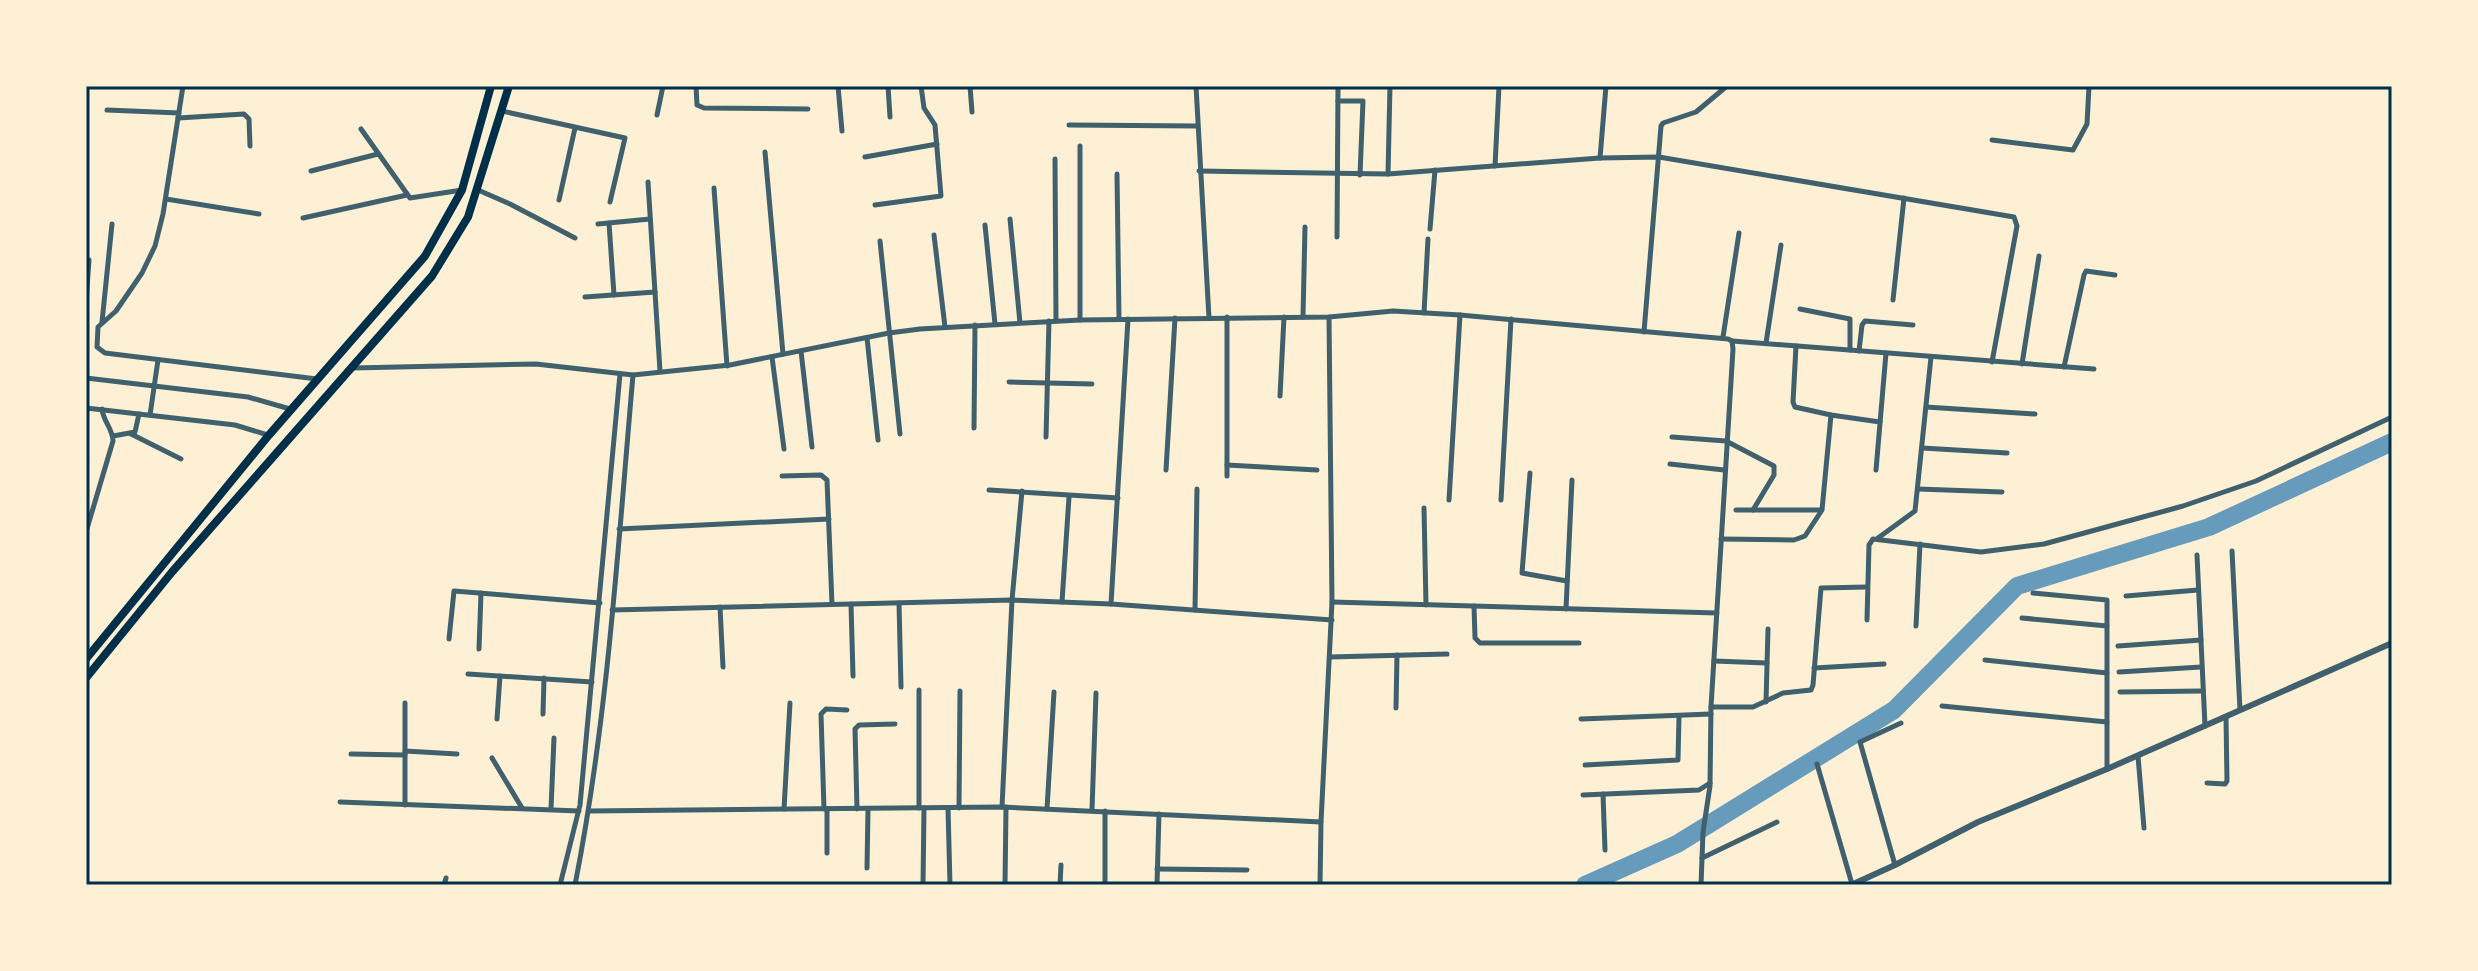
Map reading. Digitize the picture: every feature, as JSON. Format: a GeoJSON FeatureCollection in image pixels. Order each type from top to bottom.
{"type":"FeatureCollection","features":[{"type":"Feature","properties":{"kind":"highway"},"geometry":{"type":"LineString","coordinates":[[86,659],[269,435],[425,256],[462,190],[491,86]]}},
{"type":"Feature","properties":{"kind":"highway"},"geometry":{"type":"LineString","coordinates":[[86,678],[172,572],[432,276],[468,217],[509,86]]}},
{"type":"Feature","properties":{"kind":"street"},"geometry":{"type":"LineString","coordinates":[[97,347],[97,331],[116,311],[155,246],[166,199],[183,86]]}},
{"type":"Feature","properties":{"kind":"street"},"geometry":{"type":"LineString","coordinates":[[657,115],[663,86]]}},
{"type":"Feature","properties":{"kind":"street"},"geometry":{"type":"LineString","coordinates":[[696,86],[697,105],[704,108],[808,109]]}},
{"type":"Feature","properties":{"kind":"street"},"geometry":{"type":"LineString","coordinates":[[838,86],[842,131]]}},
{"type":"Feature","properties":{"kind":"street"},"geometry":{"type":"LineString","coordinates":[[888,86],[890,117]]}},
{"type":"Feature","properties":{"kind":"street"},"geometry":{"type":"LineString","coordinates":[[875,205],[941,196],[934,121],[924,108],[921,86]]}},
{"type":"Feature","properties":{"kind":"street"},"geometry":{"type":"LineString","coordinates":[[970,86],[972,112]]}},
{"type":"Feature","properties":{"kind":"street"},"geometry":{"type":"LineString","coordinates":[[1196,86],[1209,318]]}},
{"type":"Feature","properties":{"kind":"street"},"geometry":{"type":"LineString","coordinates":[[1337,237],[1338,86]]}},
{"type":"Feature","properties":{"kind":"street"},"geometry":{"type":"LineString","coordinates":[[1388,174],[1390,86]]}},
{"type":"Feature","properties":{"kind":"street"},"geometry":{"type":"LineString","coordinates":[[1495,166],[1499,86]]}},
{"type":"Feature","properties":{"kind":"street"},"geometry":{"type":"LineString","coordinates":[[1600,158],[1606,86]]}},
{"type":"Feature","properties":{"kind":"street"},"geometry":{"type":"LineString","coordinates":[[1644,332],[1661,126],[1696,112],[1727,86]]}},
{"type":"Feature","properties":{"kind":"street"},"geometry":{"type":"LineString","coordinates":[[1992,140],[2073,150],[2087,124],[2089,86]]}},
{"type":"Feature","properties":{"kind":"street"},"geometry":{"type":"LineString","coordinates":[[1338,101],[1363,101],[1360,175]]}},
{"type":"Feature","properties":{"kind":"street"},"geometry":{"type":"LineString","coordinates":[[107,110],[178,115],[244,114],[249,119],[250,146]]}},
{"type":"Feature","properties":{"kind":"street"},"geometry":{"type":"LineString","coordinates":[[502,111],[625,138],[610,202]]}},
{"type":"Feature","properties":{"kind":"street"},"geometry":{"type":"LineString","coordinates":[[1069,125],[1197,126]]}},
{"type":"Feature","properties":{"kind":"street"},"geometry":{"type":"LineString","coordinates":[[559,200],[575,128]]}},
{"type":"Feature","properties":{"kind":"street"},"geometry":{"type":"LineString","coordinates":[[361,129],[407,195]]}},
{"type":"Feature","properties":{"kind":"street"},"geometry":{"type":"LineString","coordinates":[[865,157],[937,144]]}},
{"type":"Feature","properties":{"kind":"street"},"geometry":{"type":"LineString","coordinates":[[1080,146],[1080,320]]}},
{"type":"Feature","properties":{"kind":"street"},"geometry":{"type":"LineString","coordinates":[[765,152],[783,354]]}},
{"type":"Feature","properties":{"kind":"street"},"geometry":{"type":"LineString","coordinates":[[311,171],[378,154]]}},
{"type":"Feature","properties":{"kind":"street"},"geometry":{"type":"LineString","coordinates":[[1199,171],[1360,175],[1600,158],[1659,157],[2014,217],[2017,219],[1992,362]]}},
{"type":"Feature","properties":{"kind":"street"},"geometry":{"type":"LineString","coordinates":[[1046,437],[1055,159]]}},
{"type":"Feature","properties":{"kind":"street"},"geometry":{"type":"LineString","coordinates":[[1430,229],[1435,170]]}},
{"type":"Feature","properties":{"kind":"street"},"geometry":{"type":"LineString","coordinates":[[1117,174],[1119,319]]}},
{"type":"Feature","properties":{"kind":"street"},"geometry":{"type":"LineString","coordinates":[[648,182],[660,371]]}},
{"type":"Feature","properties":{"kind":"street"},"geometry":{"type":"LineString","coordinates":[[714,188],[727,366]]}},
{"type":"Feature","properties":{"kind":"street"},"geometry":{"type":"LineString","coordinates":[[303,218],[407,195],[415,198],[462,190]]}},
{"type":"Feature","properties":{"kind":"street"},"geometry":{"type":"LineString","coordinates":[[478,190],[575,238]]}},
{"type":"Feature","properties":{"kind":"street"},"geometry":{"type":"LineString","coordinates":[[1893,300],[1904,197]]}},
{"type":"Feature","properties":{"kind":"street"},"geometry":{"type":"LineString","coordinates":[[166,199],[259,214]]}},
{"type":"Feature","properties":{"kind":"street"},"geometry":{"type":"LineString","coordinates":[[598,224],[650,219]]}},
{"type":"Feature","properties":{"kind":"street"},"geometry":{"type":"LineString","coordinates":[[1010,219],[1020,323]]}},
{"type":"Feature","properties":{"kind":"street"},"geometry":{"type":"LineString","coordinates":[[609,223],[614,295]]}},
{"type":"Feature","properties":{"kind":"street"},"geometry":{"type":"LineString","coordinates":[[102,323],[112,224]]}},
{"type":"Feature","properties":{"kind":"street"},"geometry":{"type":"LineString","coordinates":[[985,225],[995,324]]}},
{"type":"Feature","properties":{"kind":"street"},"geometry":{"type":"LineString","coordinates":[[1303,317],[1305,227]]}},
{"type":"Feature","properties":{"kind":"street"},"geometry":{"type":"LineString","coordinates":[[1723,337],[1739,233]]}},
{"type":"Feature","properties":{"kind":"street"},"geometry":{"type":"LineString","coordinates":[[934,235],[945,327]]}},
{"type":"Feature","properties":{"kind":"street"},"geometry":{"type":"LineString","coordinates":[[1424,313],[1428,239]]}},
{"type":"Feature","properties":{"kind":"street"},"geometry":{"type":"LineString","coordinates":[[880,241],[900,434]]}},
{"type":"Feature","properties":{"kind":"street"},"geometry":{"type":"LineString","coordinates":[[1766,343],[1781,245]]}},
{"type":"Feature","properties":{"kind":"street"},"geometry":{"type":"LineString","coordinates":[[2022,364],[2039,256]]}},
{"type":"Feature","properties":{"kind":"street"},"geometry":{"type":"LineString","coordinates":[[86,302],[89,260]]}},
{"type":"Feature","properties":{"kind":"street"},"geometry":{"type":"LineString","coordinates":[[2064,367],[2086,271],[2115,275]]}},
{"type":"Feature","properties":{"kind":"street"},"geometry":{"type":"LineString","coordinates":[[585,297],[655,292]]}},
{"type":"Feature","properties":{"kind":"street"},"geometry":{"type":"LineString","coordinates":[[1800,309],[1850,319],[1850,350]]}},
{"type":"Feature","properties":{"kind":"street"},"geometry":{"type":"LineString","coordinates":[[352,368],[536,364],[633,375],[727,366],[889,333],[945,327],[1080,320],[1329,317],[1381,312],[1511,319],[1723,337],[1732,341],[2094,369]]}},
{"type":"Feature","properties":{"kind":"street"},"geometry":{"type":"LineString","coordinates":[[1449,500],[1460,315]]}},
{"type":"Feature","properties":{"kind":"street"},"geometry":{"type":"LineString","coordinates":[[1227,317],[1227,476]]}},
{"type":"Feature","properties":{"kind":"street"},"geometry":{"type":"LineString","coordinates":[[1280,396],[1284,317]]}},
{"type":"Feature","properties":{"kind":"street"},"geometry":{"type":"LineString","coordinates":[[1320,885],[1332,620],[1329,317]]}},
{"type":"Feature","properties":{"kind":"street"},"geometry":{"type":"LineString","coordinates":[[1166,470],[1175,318]]}},
{"type":"Feature","properties":{"kind":"street"},"geometry":{"type":"LineString","coordinates":[[1111,604],[1128,319]]}},
{"type":"Feature","properties":{"kind":"street"},"geometry":{"type":"LineString","coordinates":[[1501,500],[1511,319]]}},
{"type":"Feature","properties":{"kind":"street"},"geometry":{"type":"LineString","coordinates":[[1859,351],[1865,321],[1913,325]]}},
{"type":"Feature","properties":{"kind":"street"},"geometry":{"type":"LineString","coordinates":[[974,428],[975,325]]}},
{"type":"Feature","properties":{"kind":"street"},"geometry":{"type":"LineString","coordinates":[[867,338],[878,440]]}},
{"type":"Feature","properties":{"kind":"street"},"geometry":{"type":"LineString","coordinates":[[1701,885],[1703,832],[1710,784],[1711,707],[1732,341]]}},
{"type":"Feature","properties":{"kind":"street"},"geometry":{"type":"LineString","coordinates":[[86,346],[97,347],[105,353],[319,380]]}},
{"type":"Feature","properties":{"kind":"street"},"geometry":{"type":"LineString","coordinates":[[1796,346],[1795,407],[1880,422]]}},
{"type":"Feature","properties":{"kind":"street"},"geometry":{"type":"LineString","coordinates":[[801,351],[812,447]]}},
{"type":"Feature","properties":{"kind":"street"},"geometry":{"type":"LineString","coordinates":[[1876,470],[1886,353]]}},
{"type":"Feature","properties":{"kind":"street"},"geometry":{"type":"LineString","coordinates":[[772,357],[784,449]]}},
{"type":"Feature","properties":{"kind":"street"},"geometry":{"type":"LineString","coordinates":[[1867,620],[1869,545],[1873,539],[1915,511],[1931,357]]}},
{"type":"Feature","properties":{"kind":"street"},"geometry":{"type":"LineString","coordinates":[[150,415],[158,360]]}},
{"type":"Feature","properties":{"kind":"street"},"geometry":{"type":"LineString","coordinates":[[560,885],[579,811],[620,374]]}},
{"type":"Feature","properties":{"kind":"street"},"geometry":{"type":"LineString","coordinates":[[575,885],[589,811],[612,610],[633,375]]}},
{"type":"Feature","properties":{"kind":"street"},"geometry":{"type":"LineString","coordinates":[[86,378],[255,398],[291,410]]}},
{"type":"Feature","properties":{"kind":"street"},"geometry":{"type":"LineString","coordinates":[[1009,382],[1092,384]]}},
{"type":"Feature","properties":{"kind":"street"},"geometry":{"type":"LineString","coordinates":[[1926,407],[2035,414]]}},
{"type":"Feature","properties":{"kind":"street"},"geometry":{"type":"LineString","coordinates":[[86,408],[235,425],[269,435]]}},
{"type":"Feature","properties":{"kind":"street"},"geometry":{"type":"LineString","coordinates":[[86,532],[113,436],[102,409]]}},
{"type":"Feature","properties":{"kind":"street"},"geometry":{"type":"LineString","coordinates":[[131,434],[137,428],[139,414]]}},
{"type":"Feature","properties":{"kind":"street"},"geometry":{"type":"LineString","coordinates":[[1721,539],[1800,540],[1822,510],[1831,415]]}},
{"type":"Feature","properties":{"kind":"street"},"geometry":{"type":"LineString","coordinates":[[1877,539],[1991,552],[2044,544],[2183,506],[2256,481],[2392,417]]}},
{"type":"Feature","properties":{"kind":"street"},"geometry":{"type":"LineString","coordinates":[[113,436],[131,434],[181,459]]}},
{"type":"Feature","properties":{"kind":"street"},"geometry":{"type":"LineString","coordinates":[[1672,437],[1726,441],[1774,466],[1774,475],[1753,510]]}},
{"type":"Feature","properties":{"kind":"street"},"geometry":{"type":"LineString","coordinates":[[1922,448],[2007,453]]}},
{"type":"Feature","properties":{"kind":"street"},"geometry":{"type":"LineString","coordinates":[[1670,464],[1725,470]]}},
{"type":"Feature","properties":{"kind":"street"},"geometry":{"type":"LineString","coordinates":[[1226,465],[1317,470]]}},
{"type":"Feature","properties":{"kind":"street"},"geometry":{"type":"LineString","coordinates":[[1530,473],[1522,573],[1567,581]]}},
{"type":"Feature","properties":{"kind":"street"},"geometry":{"type":"LineString","coordinates":[[782,476],[825,477],[832,604]]}},
{"type":"Feature","properties":{"kind":"street"},"geometry":{"type":"LineString","coordinates":[[1566,609],[1572,480]]}},
{"type":"Feature","properties":{"kind":"street"},"geometry":{"type":"LineString","coordinates":[[1195,610],[1197,489]]}},
{"type":"Feature","properties":{"kind":"street"},"geometry":{"type":"LineString","coordinates":[[1918,489],[2002,492]]}},
{"type":"Feature","properties":{"kind":"street"},"geometry":{"type":"LineString","coordinates":[[989,490],[1118,498]]}},
{"type":"Feature","properties":{"kind":"street"},"geometry":{"type":"LineString","coordinates":[[1005,885],[1004,807],[1012,600],[1022,491]]}},
{"type":"Feature","properties":{"kind":"street"},"geometry":{"type":"LineString","coordinates":[[1062,602],[1069,497]]}},
{"type":"Feature","properties":{"kind":"street"},"geometry":{"type":"LineString","coordinates":[[1424,508],[1426,605]]}},
{"type":"Feature","properties":{"kind":"street"},"geometry":{"type":"LineString","coordinates":[[1736,510],[1822,510]]}},
{"type":"Feature","properties":{"kind":"street"},"geometry":{"type":"LineString","coordinates":[[619,529],[829,519]]}},
{"type":"Feature","properties":{"kind":"street"},"geometry":{"type":"LineString","coordinates":[[1916,626],[1920,544]]}},
{"type":"Feature","properties":{"kind":"street"},"geometry":{"type":"LineString","coordinates":[[2232,551],[2240,711]]}},
{"type":"Feature","properties":{"kind":"street"},"geometry":{"type":"LineString","coordinates":[[2197,555],[2205,726]]}},
{"type":"Feature","properties":{"kind":"street"},"geometry":{"type":"LineString","coordinates":[[1711,707],[1753,707],[1783,693],[1811,690],[1821,588],[1867,587]]}},
{"type":"Feature","properties":{"kind":"street"},"geometry":{"type":"LineString","coordinates":[[2126,596],[2198,590]]}},
{"type":"Feature","properties":{"kind":"street"},"geometry":{"type":"LineString","coordinates":[[449,639],[452,593],[458,591],[600,603]]}},
{"type":"Feature","properties":{"kind":"street"},"geometry":{"type":"LineString","coordinates":[[479,649],[481,593]]}},
{"type":"Feature","properties":{"kind":"street"},"geometry":{"type":"LineString","coordinates":[[2033,593],[2107,600],[2107,769]]}},
{"type":"Feature","properties":{"kind":"street"},"geometry":{"type":"LineString","coordinates":[[612,610],[1012,600],[1332,620]]}},
{"type":"Feature","properties":{"kind":"street"},"geometry":{"type":"LineString","coordinates":[[1332,602],[1717,613]]}},
{"type":"Feature","properties":{"kind":"street"},"geometry":{"type":"LineString","coordinates":[[899,603],[901,687]]}},
{"type":"Feature","properties":{"kind":"street"},"geometry":{"type":"LineString","coordinates":[[851,604],[853,676]]}},
{"type":"Feature","properties":{"kind":"street"},"geometry":{"type":"LineString","coordinates":[[1474,606],[1475,638],[1480,643],[1579,643]]}},
{"type":"Feature","properties":{"kind":"street"},"geometry":{"type":"LineString","coordinates":[[720,607],[723,667]]}},
{"type":"Feature","properties":{"kind":"street"},"geometry":{"type":"LineString","coordinates":[[2022,618],[2107,626]]}},
{"type":"Feature","properties":{"kind":"street"},"geometry":{"type":"LineString","coordinates":[[1766,702],[1768,629]]}},
{"type":"Feature","properties":{"kind":"street"},"geometry":{"type":"LineString","coordinates":[[2118,646],[2201,640]]}},
{"type":"Feature","properties":{"kind":"street"},"geometry":{"type":"LineString","coordinates":[[1817,764],[1852,885],[1978,822],[2138,756],[2392,643]]}},
{"type":"Feature","properties":{"kind":"street"},"geometry":{"type":"LineString","coordinates":[[1330,657],[1447,654]]}},
{"type":"Feature","properties":{"kind":"street"},"geometry":{"type":"LineString","coordinates":[[1396,708],[1397,655]]}},
{"type":"Feature","properties":{"kind":"street"},"geometry":{"type":"LineString","coordinates":[[1985,660],[2107,673]]}},
{"type":"Feature","properties":{"kind":"street"},"geometry":{"type":"LineString","coordinates":[[1714,661],[1767,663]]}},
{"type":"Feature","properties":{"kind":"street"},"geometry":{"type":"LineString","coordinates":[[1814,668],[1884,664]]}},
{"type":"Feature","properties":{"kind":"street"},"geometry":{"type":"LineString","coordinates":[[2119,672],[2202,666]]}},
{"type":"Feature","properties":{"kind":"street"},"geometry":{"type":"LineString","coordinates":[[468,674],[592,682]]}},
{"type":"Feature","properties":{"kind":"street"},"geometry":{"type":"LineString","coordinates":[[497,719],[500,676]]}},
{"type":"Feature","properties":{"kind":"street"},"geometry":{"type":"LineString","coordinates":[[543,714],[544,678]]}},
{"type":"Feature","properties":{"kind":"street"},"geometry":{"type":"LineString","coordinates":[[919,690],[923,885]]}},
{"type":"Feature","properties":{"kind":"street"},"geometry":{"type":"LineString","coordinates":[[959,808],[960,691]]}},
{"type":"Feature","properties":{"kind":"street"},"geometry":{"type":"LineString","coordinates":[[2120,692],[2203,691]]}},
{"type":"Feature","properties":{"kind":"street"},"geometry":{"type":"LineString","coordinates":[[1047,809],[1054,692]]}},
{"type":"Feature","properties":{"kind":"street"},"geometry":{"type":"LineString","coordinates":[[1092,810],[1096,693]]}},
{"type":"Feature","properties":{"kind":"street"},"geometry":{"type":"LineString","coordinates":[[405,703],[405,805]]}},
{"type":"Feature","properties":{"kind":"street"},"geometry":{"type":"LineString","coordinates":[[784,809],[790,703]]}},
{"type":"Feature","properties":{"kind":"street"},"geometry":{"type":"LineString","coordinates":[[1942,706],[2107,722]]}},
{"type":"Feature","properties":{"kind":"street"},"geometry":{"type":"LineString","coordinates":[[827,853],[821,714],[826,709],[847,710]]}},
{"type":"Feature","properties":{"kind":"street"},"geometry":{"type":"LineString","coordinates":[[1581,719],[1711,714]]}},
{"type":"Feature","properties":{"kind":"street"},"geometry":{"type":"LineString","coordinates":[[1585,765],[1678,760],[1679,716]]}},
{"type":"Feature","properties":{"kind":"street"},"geometry":{"type":"LineString","coordinates":[[2207,783],[2225,784],[2227,781],[2226,717]]}},
{"type":"Feature","properties":{"kind":"street"},"geometry":{"type":"LineString","coordinates":[[1895,865],[1860,742],[1901,723]]}},
{"type":"Feature","properties":{"kind":"street"},"geometry":{"type":"LineString","coordinates":[[857,809],[855,729],[859,725],[895,724]]}},
{"type":"Feature","properties":{"kind":"street"},"geometry":{"type":"LineString","coordinates":[[551,809],[554,738]]}},
{"type":"Feature","properties":{"kind":"street"},"geometry":{"type":"LineString","coordinates":[[351,754],[457,754]]}},
{"type":"Feature","properties":{"kind":"street"},"geometry":{"type":"LineString","coordinates":[[2138,756],[2144,828]]}},
{"type":"Feature","properties":{"kind":"street"},"geometry":{"type":"LineString","coordinates":[[492,758],[523,808]]}},
{"type":"Feature","properties":{"kind":"street"},"geometry":{"type":"LineString","coordinates":[[1583,795],[1699,790],[1710,784]]}},
{"type":"Feature","properties":{"kind":"street"},"geometry":{"type":"LineString","coordinates":[[1603,794],[1605,850]]}},
{"type":"Feature","properties":{"kind":"street"},"geometry":{"type":"LineString","coordinates":[[340,802],[579,811]]}},
{"type":"Feature","properties":{"kind":"street"},"geometry":{"type":"LineString","coordinates":[[589,811],[1004,807],[1321,822]]}},
{"type":"Feature","properties":{"kind":"street"},"geometry":{"type":"LineString","coordinates":[[948,808],[950,885]]}},
{"type":"Feature","properties":{"kind":"street"},"geometry":{"type":"LineString","coordinates":[[867,868],[868,809]]}},
{"type":"Feature","properties":{"kind":"street"},"geometry":{"type":"LineString","coordinates":[[1105,811],[1105,885]]}},
{"type":"Feature","properties":{"kind":"street"},"geometry":{"type":"LineString","coordinates":[[1157,885],[1159,814]]}},
{"type":"Feature","properties":{"kind":"street"},"geometry":{"type":"LineString","coordinates":[[1702,858],[1777,822]]}},
{"type":"Feature","properties":{"kind":"street"},"geometry":{"type":"LineString","coordinates":[[1060,885],[1061,865]]}},
{"type":"Feature","properties":{"kind":"street"},"geometry":{"type":"LineString","coordinates":[[1157,869],[1247,870]]}},
{"type":"Feature","properties":{"kind":"waterway"},"geometry":{"type":"LineString","coordinates":[[1585,885],[1677,844],[1894,710],[2017,586],[2209,527],[2392,442]]}}]}
